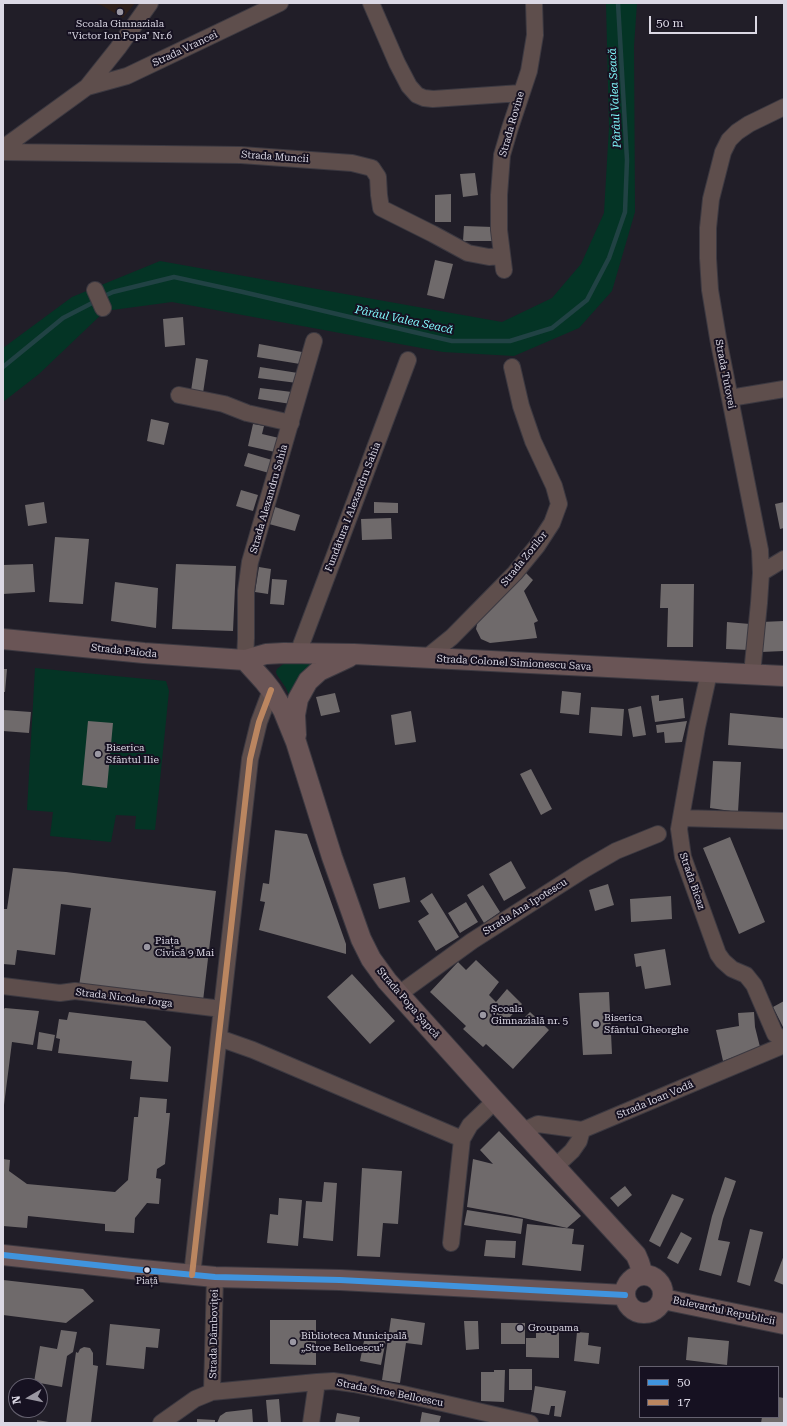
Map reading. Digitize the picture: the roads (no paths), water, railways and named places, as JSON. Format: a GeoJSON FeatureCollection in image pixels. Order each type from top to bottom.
{"type":"FeatureCollection","features":[{"type":"Feature","properties":{"kind":"main road","name":"Strada Paloda"},"geometry":{"type":"LineString","coordinates":[[3,639],[144,653],[245,660]]}},
{"type":"Feature","properties":{"kind":"main road","name":"Strada Colonel Simionescu Sava"},"geometry":{"type":"LineString","coordinates":[[245,660],[266,654],[354,654],[784,676]]}},
{"type":"Feature","properties":{"kind":"main road"},"geometry":{"type":"LineString","coordinates":[[296,742],[295,715],[298,699],[308,681],[319,671],[354,654]]}},
{"type":"Feature","properties":{"kind":"main road","name":"Strada Popa Șapcă"},"geometry":{"type":"LineString","coordinates":[[245,660],[271,690],[283,710],[296,742],[332,857],[361,939],[371,959],[399,994],[636,1255],[643,1275]]}},
{"type":"Feature","properties":{"kind":"main road"},"geometry":{"type":"LineString","coordinates":[[3,1255],[192,1275],[348,1281],[625,1295],[628,1284],[632,1279],[643,1275]]}},
{"type":"Feature","properties":{"kind":"main road","name":"Bulevardul Republicii"},"geometry":{"type":"LineString","coordinates":[[625,1295],[630,1306],[640,1313],[646,1314],[657,1309],[663,1299],[664,1292],[659,1281],[649,1275],[643,1275]]}},
{"type":"Feature","properties":{"kind":"main road","name":"Bulevardul Republicii"},"geometry":{"type":"LineString","coordinates":[[663,1299],[784,1324]]}},
{"type":"Feature","properties":{"kind":"street"},"geometry":{"type":"LineString","coordinates":[[3,148],[87,87],[118,48],[150,3]]}},
{"type":"Feature","properties":{"kind":"street","name":"Strada Vrancei"},"geometry":{"type":"LineString","coordinates":[[87,87],[127,76],[280,3]]}},
{"type":"Feature","properties":{"kind":"street"},"geometry":{"type":"LineString","coordinates":[[371,3],[397,63],[409,86],[417,95],[424,98],[433,99],[521,93]]}},
{"type":"Feature","properties":{"kind":"street","name":"Strada Rovine"},"geometry":{"type":"LineString","coordinates":[[502,263],[499,230],[499,196],[502,155],[529,71],[535,35],[534,3]]}},
{"type":"Feature","properties":{"kind":"street","name":"Strada Tutovei"},"geometry":{"type":"LineString","coordinates":[[752,674],[761,573],[760,550],[710,290],[708,228],[711,199],[723,152],[729,140],[737,132],[749,124],[784,107]]}},
{"type":"Feature","properties":{"kind":"street","name":"Strada Muncii"},"geometry":{"type":"LineString","coordinates":[[3,152],[241,155],[352,163],[372,168],[378,177],[381,208],[468,253],[489,257],[502,263]]}},
{"type":"Feature","properties":{"kind":"street"},"geometry":{"type":"LineString","coordinates":[[96,290],[103,308]]}},
{"type":"Feature","properties":{"kind":"street","name":"Strada Alexandru Sahia"},"geometry":{"type":"LineString","coordinates":[[245,660],[246,591],[250,562],[314,341]]}},
{"type":"Feature","properties":{"kind":"street","name":"Fundătura I Alexandru Sahia"},"geometry":{"type":"LineString","coordinates":[[298,653],[408,360]]}},
{"type":"Feature","properties":{"kind":"street","name":"Strada Zorilor"},"geometry":{"type":"LineString","coordinates":[[426,658],[452,637],[515,573],[537,546],[552,523],[559,504],[554,486],[533,440],[521,406],[512,367]]}},
{"type":"Feature","properties":{"kind":"street"},"geometry":{"type":"LineString","coordinates":[[730,398],[784,388]]}},
{"type":"Feature","properties":{"kind":"street"},"geometry":{"type":"LineString","coordinates":[[179,394],[224,404],[247,413],[290,423]]}},
{"type":"Feature","properties":{"kind":"street"},"geometry":{"type":"LineString","coordinates":[[761,573],[784,560]]}},
{"type":"Feature","properties":{"kind":"street","name":"Strada Bicaz"},"geometry":{"type":"LineString","coordinates":[[709,673],[697,727],[679,829],[683,857],[718,954],[732,969],[746,975],[754,985],[775,1034],[784,1040]]}},
{"type":"Feature","properties":{"kind":"street"},"geometry":{"type":"LineString","coordinates":[[192,1275],[250,759],[259,722],[271,690]]}},
{"type":"Feature","properties":{"kind":"street"},"geometry":{"type":"LineString","coordinates":[[681,818],[784,821]]}},
{"type":"Feature","properties":{"kind":"street","name":"Strada Ana Ipotescu"},"geometry":{"type":"LineString","coordinates":[[399,994],[472,940],[585,869],[616,851],[658,834]]}},
{"type":"Feature","properties":{"kind":"street","name":"Strada Nicolae Iorga"},"geometry":{"type":"LineString","coordinates":[[3,986],[55,993],[75,991],[222,1009]]}},
{"type":"Feature","properties":{"kind":"street"},"geometry":{"type":"LineString","coordinates":[[219,1038],[254,1050],[462,1139]]}},
{"type":"Feature","properties":{"kind":"street","name":"Strada Ioan Vodă"},"geometry":{"type":"LineString","coordinates":[[582,1130],[784,1045]]}},
{"type":"Feature","properties":{"kind":"street"},"geometry":{"type":"LineString","coordinates":[[451,1243],[462,1139],[470,1125],[495,1101]]}},
{"type":"Feature","properties":{"kind":"street"},"geometry":{"type":"LineString","coordinates":[[522,1131],[538,1124],[582,1130],[579,1141],[572,1151],[555,1167]]}},
{"type":"Feature","properties":{"kind":"street","name":"Strada Dâmboviței"},"geometry":{"type":"LineString","coordinates":[[212,1392],[215,1276]]}},
{"type":"Feature","properties":{"kind":"street"},"geometry":{"type":"LineString","coordinates":[[311,1423],[317,1382]]}},
{"type":"Feature","properties":{"kind":"street","name":"Strada Stroe Belloescu"},"geometry":{"type":"LineString","coordinates":[[161,1423],[195,1399],[212,1392],[317,1382],[354,1384],[530,1423]]}},
{"type":"Feature","properties":{"kind":"waterway","name":"Pârâul Valea Seacă"},"geometry":{"type":"LineString","coordinates":[[102,297],[113,292],[174,277],[452,341],[510,341],[552,328],[587,300],[609,258],[625,212],[627,160],[618,3]]}},
{"type":"Feature","properties":{"kind":"waterway","name":"Pârâul Valea Seacă"},"geometry":{"type":"LineString","coordinates":[[3,367],[63,318],[96,301]]}},
{"type":"Feature","properties":{"kind":"place","name":"Scoala Gimnaziala \"Victor Ion Popa\" Nr.6"},"geometry":{"type":"Point","coordinates":[120,12]}},
{"type":"Feature","properties":{"kind":"place","name":"Biserica Sfântul Ilie"},"geometry":{"type":"Point","coordinates":[98,754]}},
{"type":"Feature","properties":{"kind":"place","name":"Piața Civică 9 Mai"},"geometry":{"type":"Point","coordinates":[147,947]}},
{"type":"Feature","properties":{"kind":"place","name":"Școala Gimnazială nr. 5"},"geometry":{"type":"Point","coordinates":[483,1015]}},
{"type":"Feature","properties":{"kind":"place","name":"Biserica Sfântul Gheorghe"},"geometry":{"type":"Point","coordinates":[596,1024]}},
{"type":"Feature","properties":{"kind":"place","name":"Piață"},"geometry":{"type":"Point","coordinates":[147,1270]}},
{"type":"Feature","properties":{"kind":"place","name":"Groupama"},"geometry":{"type":"Point","coordinates":[520,1328]}},
{"type":"Feature","properties":{"kind":"place","name":"Biblioteca Municipală „Stroe Belloescu”"},"geometry":{"type":"Point","coordinates":[293,1342]}}]}
